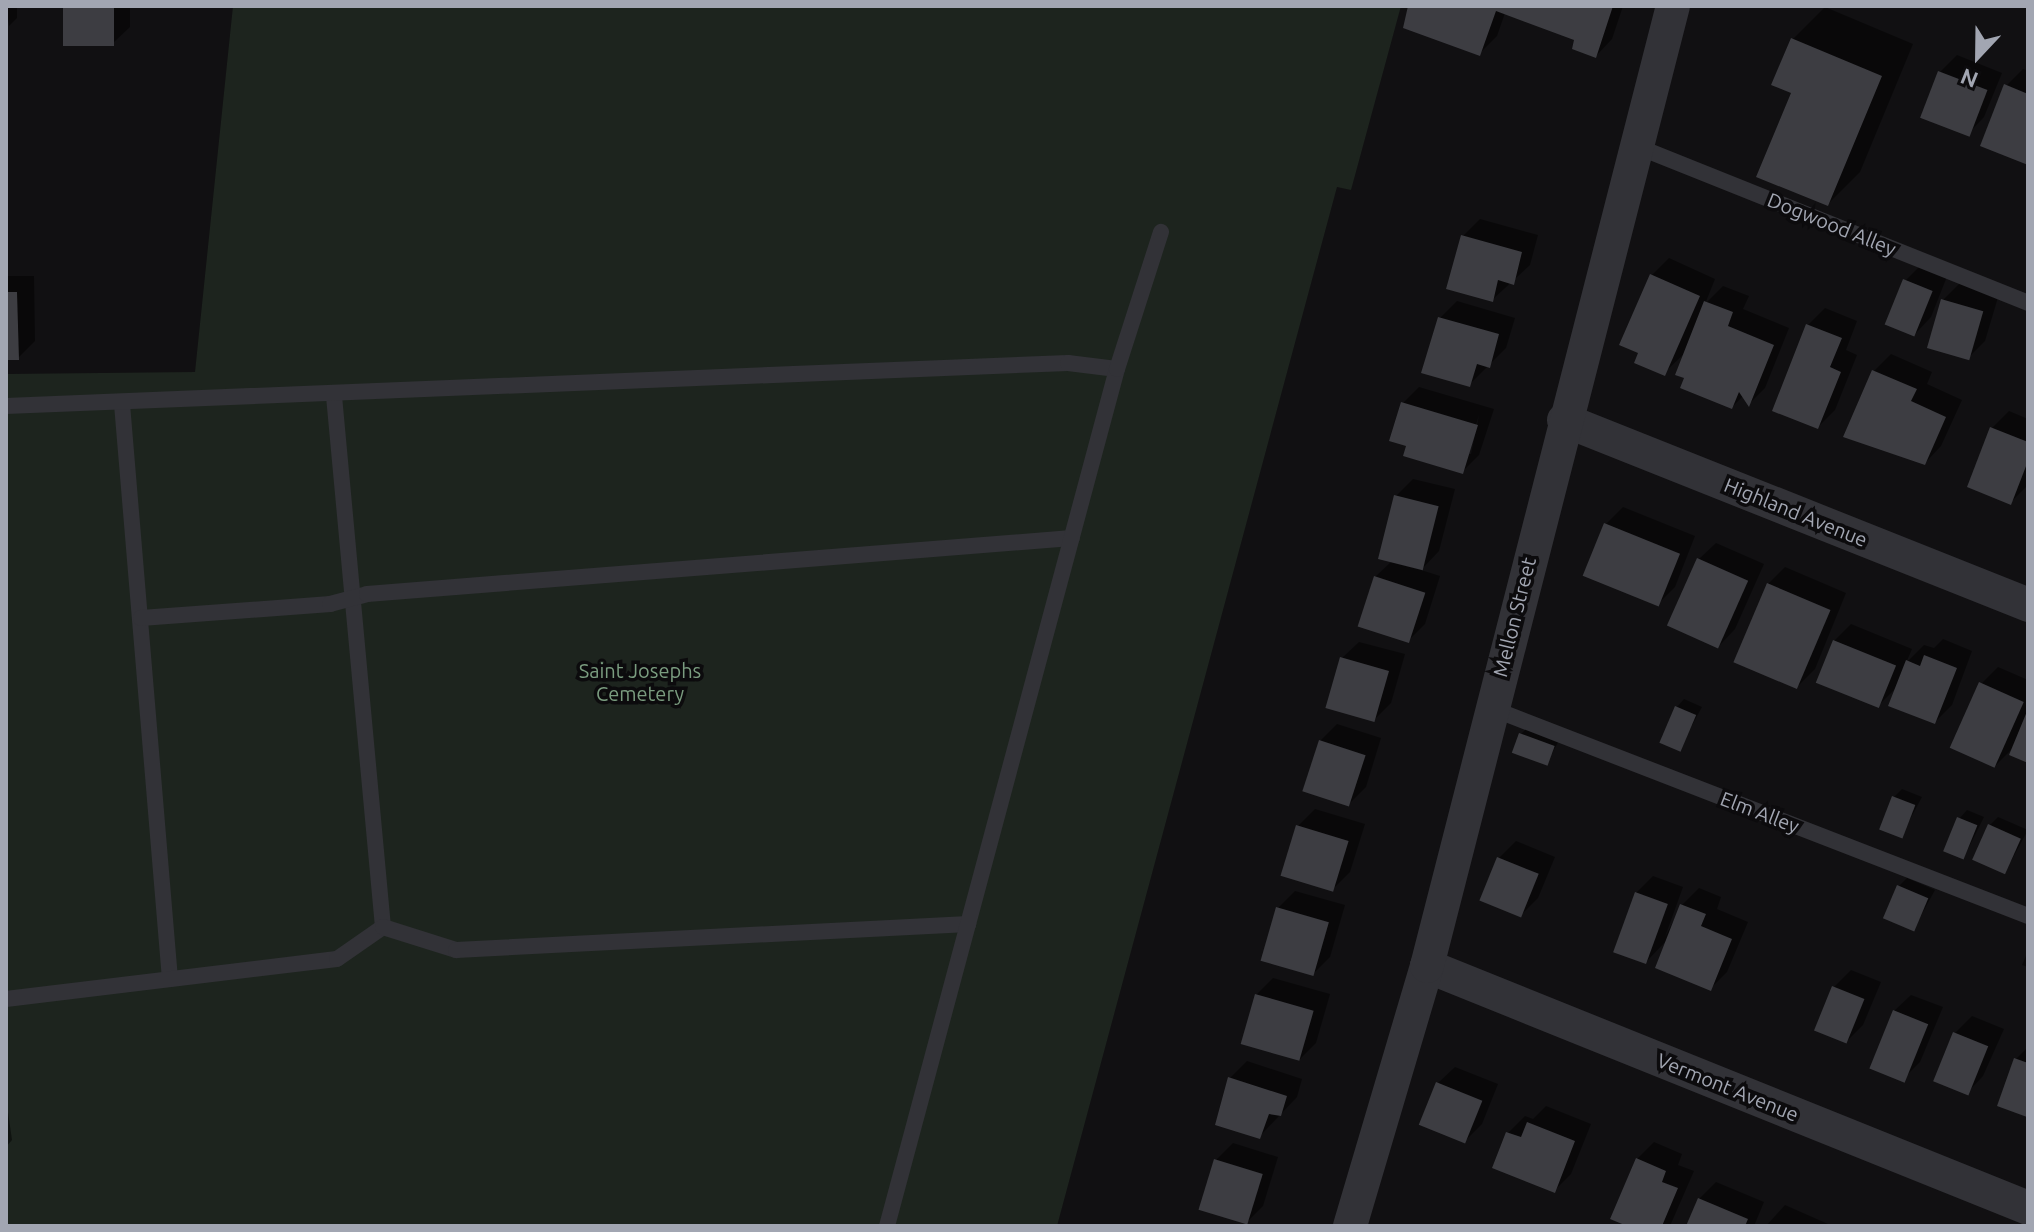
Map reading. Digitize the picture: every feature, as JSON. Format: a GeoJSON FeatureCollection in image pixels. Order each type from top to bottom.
{"type":"FeatureCollection","features":[{"type":"Feature","properties":{"kind":"street","name":"Mellon Street"},"geometry":{"type":"LineString","coordinates":[[1350,1226],[1427,966],[1564,420],[1673,6]]}},
{"type":"Feature","properties":{"kind":"street","name":"Highland Avenue"},"geometry":{"type":"LineString","coordinates":[[1564,420],[2028,605]]}},
{"type":"Feature","properties":{"kind":"street","name":"Vermont Avenue"},"geometry":{"type":"LineString","coordinates":[[1427,966],[2028,1208]]}},
{"type":"Feature","properties":{"kind":"lane","name":"Dogwood Alley"},"geometry":{"type":"LineString","coordinates":[[1636,146],[2028,303]]}},
{"type":"Feature","properties":{"kind":"lane"},"geometry":{"type":"LineString","coordinates":[[887,1226],[1117,369],[1161,232]]}},
{"type":"Feature","properties":{"kind":"lane"},"geometry":{"type":"LineString","coordinates":[[6,406],[334,396],[1068,363],[1117,369]]}},
{"type":"Feature","properties":{"kind":"lane"},"geometry":{"type":"LineString","coordinates":[[334,396],[383,927]]}},
{"type":"Feature","properties":{"kind":"lane"},"geometry":{"type":"LineString","coordinates":[[122,404],[170,979]]}},
{"type":"Feature","properties":{"kind":"lane"},"geometry":{"type":"LineString","coordinates":[[141,618],[1072,538]]}},
{"type":"Feature","properties":{"kind":"lane","name":"Elm Alley"},"geometry":{"type":"LineString","coordinates":[[1491,708],[2028,916]]}},
{"type":"Feature","properties":{"kind":"lane"},"geometry":{"type":"LineString","coordinates":[[383,927],[456,950],[968,924]]}},
{"type":"Feature","properties":{"kind":"lane"},"geometry":{"type":"LineString","coordinates":[[6,999],[337,959],[383,927]]}},
{"type":"Feature","properties":{"kind":"green space","name":"Saint Josephs Cemetery"},"geometry":{"type":"Polygon","coordinates":[[[233,6],[1401,6],[1351,190],[1337,187],[1057,1226],[6,1226],[6,374],[195,372],[233,6]]]}},
{"type":"Feature","properties":{"kind":"building"},"geometry":{"type":"Polygon","coordinates":[[[63,6],[114,6],[114,46],[63,46],[63,6]]]}},
{"type":"Feature","properties":{"kind":"building"},"geometry":{"type":"Polygon","coordinates":[[[1408,6],[1613,6],[1596,58],[1572,49],[1574,40],[1496,11],[1480,56],[1403,28],[1408,6]]]}},
{"type":"Feature","properties":{"kind":"building"},"geometry":{"type":"Polygon","coordinates":[[[1791,38],[1882,76],[1828,206],[1756,177],[1791,93],[1771,85],[1791,38]]]}},
{"type":"Feature","properties":{"kind":"building"},"geometry":{"type":"Polygon","coordinates":[[[1938,71],[1987,90],[1970,137],[1920,118],[1938,71]]]}},
{"type":"Feature","properties":{"kind":"building"},"geometry":{"type":"Polygon","coordinates":[[[2004,84],[2028,94],[2028,165],[1980,146],[2004,84]]]}},
{"type":"Feature","properties":{"kind":"building"},"geometry":{"type":"Polygon","coordinates":[[[1461,235],[1522,252],[1514,285],[1498,280],[1493,302],[1446,289],[1461,235]]]}},
{"type":"Feature","properties":{"kind":"building"},"geometry":{"type":"Polygon","coordinates":[[[1650,274],[1700,296],[1665,376],[1634,363],[1638,353],[1619,345],[1650,274]]]}},
{"type":"Feature","properties":{"kind":"building"},"geometry":{"type":"Polygon","coordinates":[[[1903,279],[1933,291],[1914,336],[1885,324],[1903,279]]]}},
{"type":"Feature","properties":{"kind":"building"},"geometry":{"type":"Polygon","coordinates":[[[6,292],[17,292],[19,360],[6,360],[6,292]]]}},
{"type":"Feature","properties":{"kind":"building"},"geometry":{"type":"Polygon","coordinates":[[[1941,299],[1983,311],[1969,360],[1927,348],[1941,299]]]}},
{"type":"Feature","properties":{"kind":"building"},"geometry":{"type":"Polygon","coordinates":[[[1704,301],[1733,312],[1728,326],[1774,345],[1749,407],[1739,392],[1732,409],[1680,388],[1684,378],[1675,375],[1704,301]]]}},
{"type":"Feature","properties":{"kind":"building"},"geometry":{"type":"Polygon","coordinates":[[[1438,317],[1499,334],[1490,368],[1477,364],[1470,387],[1421,373],[1438,317]]]}},
{"type":"Feature","properties":{"kind":"building"},"geometry":{"type":"Polygon","coordinates":[[[1806,324],[1842,338],[1830,367],[1841,372],[1818,429],[1772,411],[1806,324]]]}},
{"type":"Feature","properties":{"kind":"building"},"geometry":{"type":"Polygon","coordinates":[[[1872,370],[1917,389],[1911,401],[1946,417],[1925,465],[1843,437],[1872,370]]]}},
{"type":"Feature","properties":{"kind":"building"},"geometry":{"type":"Polygon","coordinates":[[[1401,402],[1478,425],[1463,474],[1403,456],[1406,446],[1389,441],[1401,402]]]}},
{"type":"Feature","properties":{"kind":"building"},"geometry":{"type":"Polygon","coordinates":[[[1990,427],[2028,442],[2028,461],[2011,505],[1967,487],[1990,427]]]}},
{"type":"Feature","properties":{"kind":"building"},"geometry":{"type":"Polygon","coordinates":[[[1394,495],[1439,506],[1423,570],[1378,559],[1394,495]]]}},
{"type":"Feature","properties":{"kind":"building"},"geometry":{"type":"Polygon","coordinates":[[[1604,523],[1680,554],[1659,607],[1583,576],[1604,523]]]}},
{"type":"Feature","properties":{"kind":"building"},"geometry":{"type":"Polygon","coordinates":[[[1697,558],[1748,581],[1718,648],[1667,626],[1697,558]]]}},
{"type":"Feature","properties":{"kind":"building"},"geometry":{"type":"Polygon","coordinates":[[[1374,576],[1425,593],[1409,643],[1358,626],[1374,576]]]}},
{"type":"Feature","properties":{"kind":"building"},"geometry":{"type":"Polygon","coordinates":[[[1767,583],[1831,610],[1797,689],[1733,662],[1767,583]]]}},
{"type":"Feature","properties":{"kind":"building"},"geometry":{"type":"Polygon","coordinates":[[[1833,640],[1896,665],[1879,708],[1816,683],[1833,640]]]}},
{"type":"Feature","properties":{"kind":"building"},"geometry":{"type":"Polygon","coordinates":[[[1924,655],[1957,668],[1935,724],[1888,706],[1906,660],[1920,666],[1924,655]]]}},
{"type":"Feature","properties":{"kind":"building"},"geometry":{"type":"Polygon","coordinates":[[[1340,657],[1389,671],[1374,722],[1325,708],[1340,657]]]}},
{"type":"Feature","properties":{"kind":"building"},"geometry":{"type":"Polygon","coordinates":[[[1979,682],[2024,702],[1994,768],[1950,748],[1979,682]]]}},
{"type":"Feature","properties":{"kind":"building"},"geometry":{"type":"Polygon","coordinates":[[[1675,706],[1696,715],[1681,752],[1659,743],[1675,706]]]}},
{"type":"Feature","properties":{"kind":"building"},"geometry":{"type":"Polygon","coordinates":[[[2028,709],[2028,763],[2009,755],[2028,709]]]}},
{"type":"Feature","properties":{"kind":"building"},"geometry":{"type":"Polygon","coordinates":[[[1519,733],[1555,746],[1548,766],[1512,753],[1519,733]]]}},
{"type":"Feature","properties":{"kind":"building"},"geometry":{"type":"Polygon","coordinates":[[[1319,740],[1366,755],[1349,806],[1302,791],[1319,740]]]}},
{"type":"Feature","properties":{"kind":"building"},"geometry":{"type":"Polygon","coordinates":[[[1892,796],[1915,805],[1902,839],[1879,830],[1892,796]]]}},
{"type":"Feature","properties":{"kind":"building"},"geometry":{"type":"Polygon","coordinates":[[[1957,817],[1977,825],[1964,860],[1943,851],[1957,817]]]}},
{"type":"Feature","properties":{"kind":"building"},"geometry":{"type":"Polygon","coordinates":[[[1988,824],[2021,839],[2005,874],[1972,860],[1988,824]]]}},
{"type":"Feature","properties":{"kind":"building"},"geometry":{"type":"Polygon","coordinates":[[[1296,825],[1349,841],[1333,892],[1281,876],[1296,825]]]}},
{"type":"Feature","properties":{"kind":"building"},"geometry":{"type":"Polygon","coordinates":[[[1497,857],[1539,874],[1521,917],[1479,901],[1497,857]]]}},
{"type":"Feature","properties":{"kind":"building"},"geometry":{"type":"Polygon","coordinates":[[[1897,885],[1928,898],[1914,931],[1883,918],[1897,885]]]}},
{"type":"Feature","properties":{"kind":"building"},"geometry":{"type":"Polygon","coordinates":[[[1635,892],[1668,904],[1646,964],[1613,952],[1635,892]]]}},
{"type":"Feature","properties":{"kind":"building"},"geometry":{"type":"Polygon","coordinates":[[[1680,904],[1706,914],[1701,926],[1732,939],[1711,991],[1655,968],[1680,904]]]}},
{"type":"Feature","properties":{"kind":"building"},"geometry":{"type":"Polygon","coordinates":[[[1276,907],[1329,922],[1313,976],[1261,961],[1276,907]]]}},
{"type":"Feature","properties":{"kind":"building"},"geometry":{"type":"Polygon","coordinates":[[[1832,986],[1864,999],[1846,1044],[1814,1031],[1832,986]]]}},
{"type":"Feature","properties":{"kind":"building"},"geometry":{"type":"Polygon","coordinates":[[[1255,994],[1314,1011],[1299,1061],[1241,1044],[1255,994]]]}},
{"type":"Feature","properties":{"kind":"building"},"geometry":{"type":"Polygon","coordinates":[[[1893,1010],[1928,1024],[1905,1083],[1869,1068],[1893,1010]]]}},
{"type":"Feature","properties":{"kind":"building"},"geometry":{"type":"Polygon","coordinates":[[[1953,1032],[1988,1046],[1968,1095],[1933,1081],[1953,1032]]]}},
{"type":"Feature","properties":{"kind":"building"},"geometry":{"type":"Polygon","coordinates":[[[2014,1058],[2028,1063],[2027,1117],[1997,1106],[2014,1058]]]}},
{"type":"Feature","properties":{"kind":"building"},"geometry":{"type":"Polygon","coordinates":[[[1228,1077],[1287,1096],[1281,1116],[1269,1114],[1260,1139],[1215,1125],[1228,1077]]]}},
{"type":"Feature","properties":{"kind":"building"},"geometry":{"type":"Polygon","coordinates":[[[1436,1082],[1482,1101],[1465,1143],[1419,1125],[1436,1082]]]}},
{"type":"Feature","properties":{"kind":"building"},"geometry":{"type":"Polygon","coordinates":[[[1527,1122],[1575,1141],[1555,1193],[1492,1168],[1506,1132],[1521,1137],[1527,1122]]]}},
{"type":"Feature","properties":{"kind":"building"},"geometry":{"type":"Polygon","coordinates":[[[1636,1158],[1666,1171],[1662,1182],[1678,1188],[1662,1226],[1627,1226],[1610,1219],[1636,1158]]]}},
{"type":"Feature","properties":{"kind":"building"},"geometry":{"type":"Polygon","coordinates":[[[1214,1159],[1263,1174],[1247,1225],[1199,1210],[1214,1159]]]}},
{"type":"Feature","properties":{"kind":"building"},"geometry":{"type":"Polygon","coordinates":[[[1698,1198],[1748,1219],[1745,1226],[1686,1226],[1698,1198]]]}}]}
